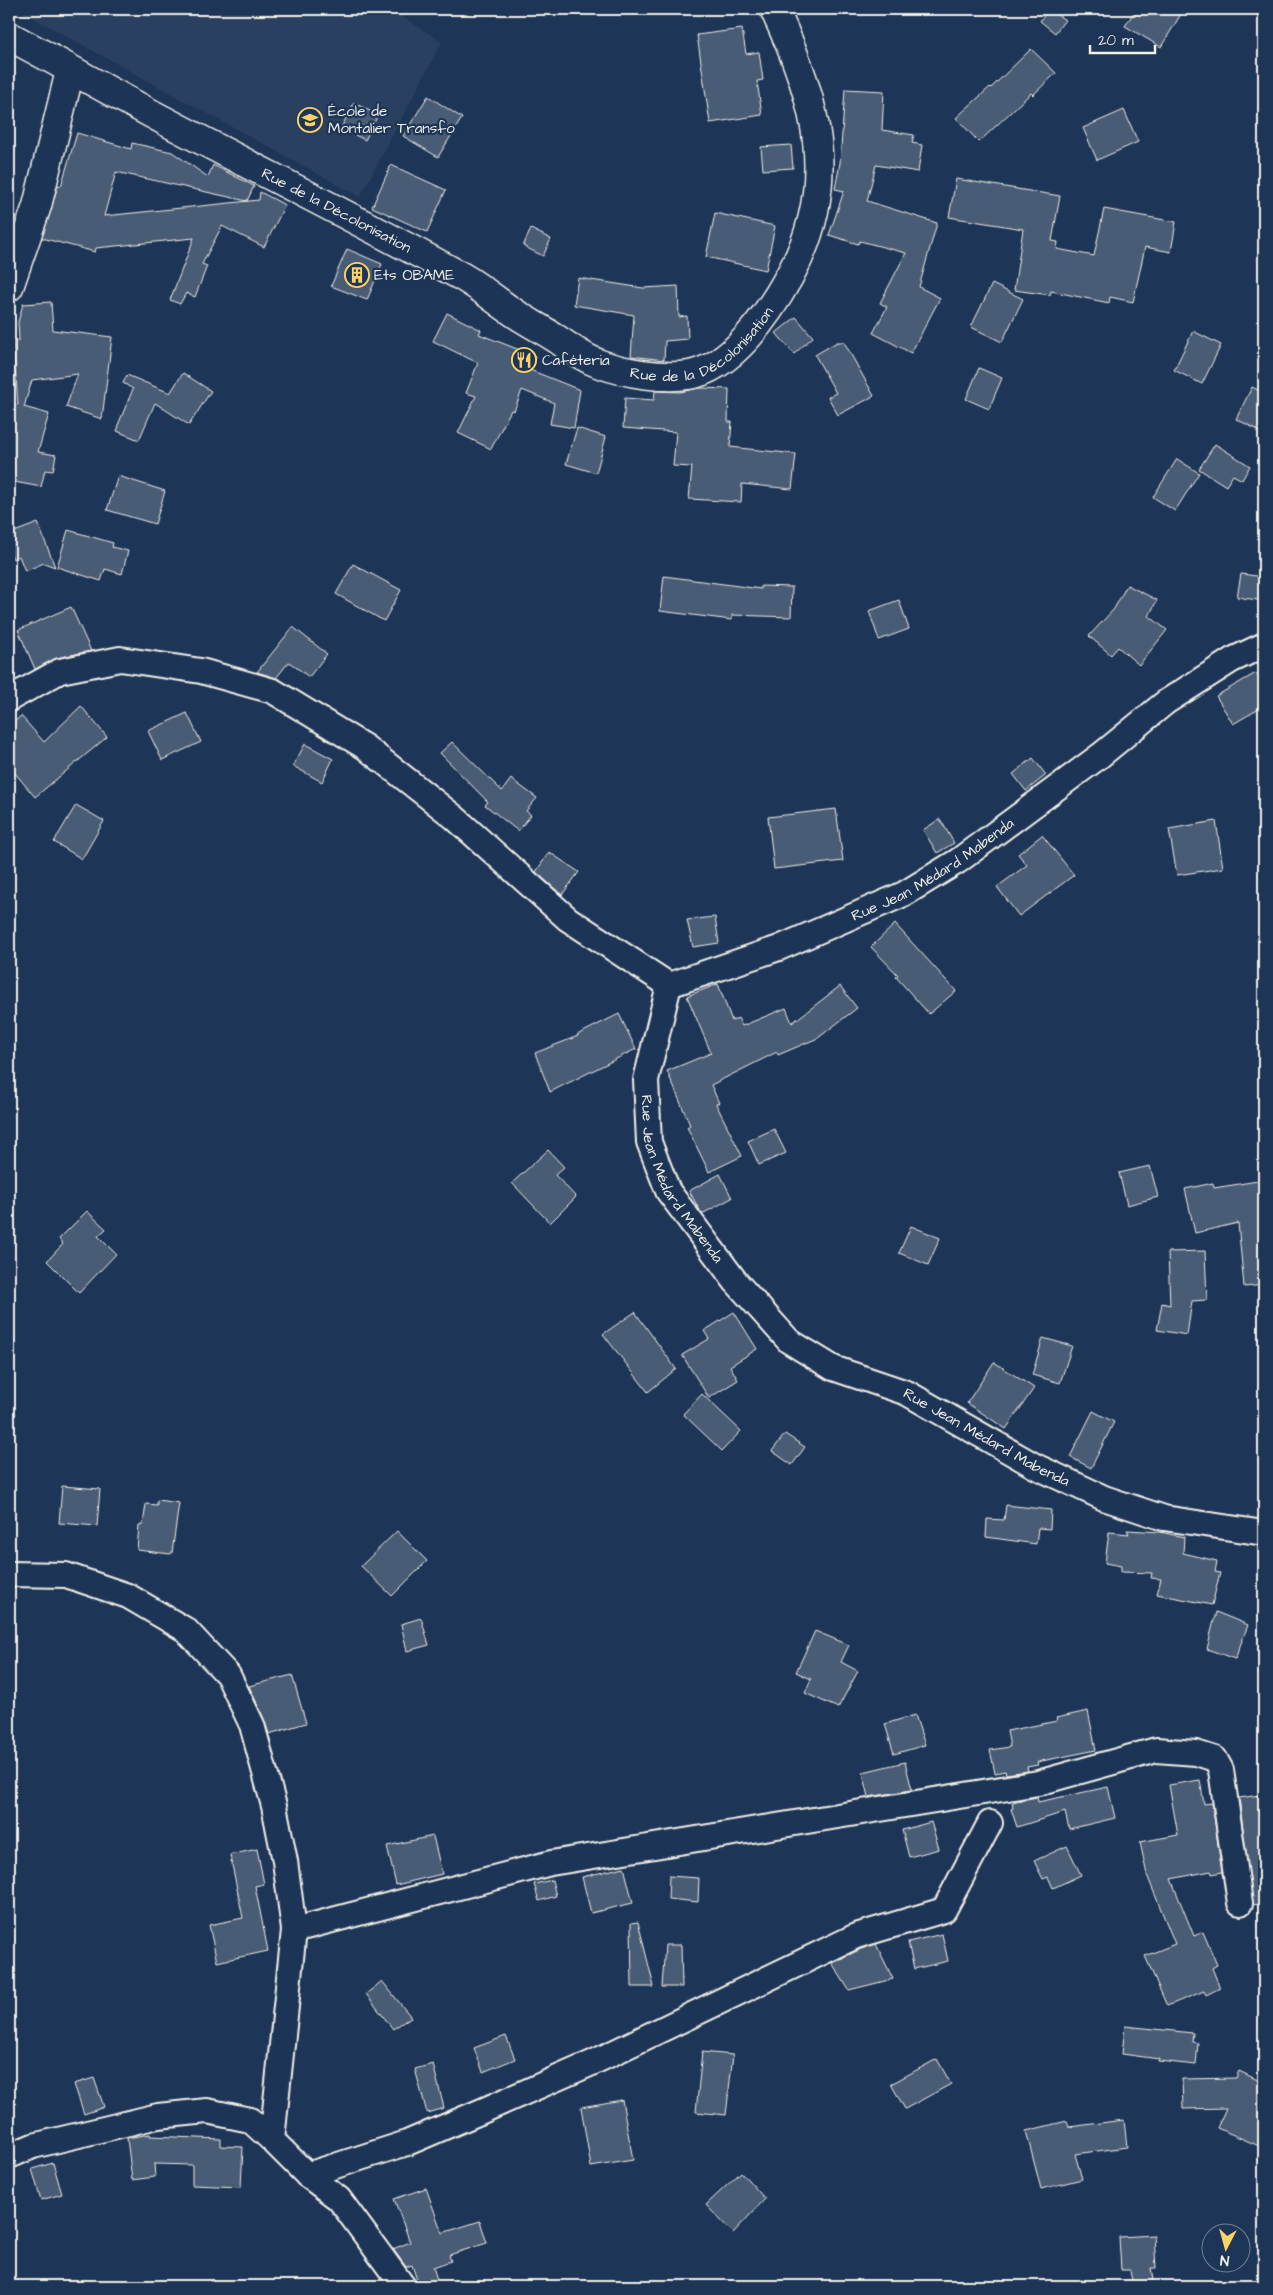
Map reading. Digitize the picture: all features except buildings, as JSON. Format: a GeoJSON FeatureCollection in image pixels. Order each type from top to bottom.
{"type":"FeatureCollection","features":[{"type":"Feature","properties":{"kind":"street","name":"Rue de la Décolonisation"},"geometry":{"type":"LineString","coordinates":[[9,36],[70,71],[312,196],[465,278],[517,315],[576,353],[600,364],[644,374],[690,375],[711,367],[728,355],[763,318],[792,271],[805,239],[814,206],[820,168],[818,133],[794,57],[774,9]]}},
{"type":"Feature","properties":{"kind":"street"},"geometry":{"type":"LineString","coordinates":[[9,287],[37,206],[70,71]]}},
{"type":"Feature","properties":{"kind":"street","name":"Rue Jean Médard Mabenda"},"geometry":{"type":"LineString","coordinates":[[1264,645],[1232,660],[1166,702],[1101,755],[958,861],[904,894],[770,951],[669,986],[646,1080],[649,1142],[668,1190],[736,1282],[789,1341],[833,1368],[907,1393],[1035,1466],[1104,1498],[1164,1518],[1264,1533]]}},
{"type":"Feature","properties":{"kind":"street"},"geometry":{"type":"LineString","coordinates":[[9,699],[60,670],[120,659],[201,671],[273,691],[365,747],[454,817],[568,919],[669,986]]}},
{"type":"Feature","properties":{"kind":"street"},"geometry":{"type":"LineString","coordinates":[[9,1574],[66,1576],[128,1596],[186,1630],[228,1675],[252,1724],[272,1797],[285,1861],[294,1930],[272,2140]]}},
{"type":"Feature","properties":{"kind":"street"},"geometry":{"type":"LineString","coordinates":[[294,1930],[551,1864],[1038,1783],[1156,1750],[1196,1753],[1215,1759],[1221,1770],[1240,1903]]}},
{"type":"Feature","properties":{"kind":"street"},"geometry":{"type":"LineString","coordinates":[[307,2175],[407,2144],[592,2063],[856,1936],[944,1910],[990,1822]]}},
{"type":"Feature","properties":{"kind":"street"},"geometry":{"type":"LineString","coordinates":[[9,2156],[33,2146],[158,2116],[207,2111],[250,2120],[307,2175],[339,2200],[403,2286]]}},
{"type":"Feature","properties":{"kind":"shaded area","name":"École de Montalier Transfo"},"geometry":{"type":"Polygon","coordinates":[[[17,9],[390,9],[442,42],[360,197],[17,9]]]}},
{"type":"Feature","properties":{"kind":"place","name":"École de Montalier Transfo"},"geometry":{"type":"Point","coordinates":[310,120]}},
{"type":"Feature","properties":{"kind":"place","name":"Ets OBAME"},"geometry":{"type":"Point","coordinates":[357,275]}},
{"type":"Feature","properties":{"kind":"place","name":"Caféteria"},"geometry":{"type":"Point","coordinates":[524,360]}}]}
